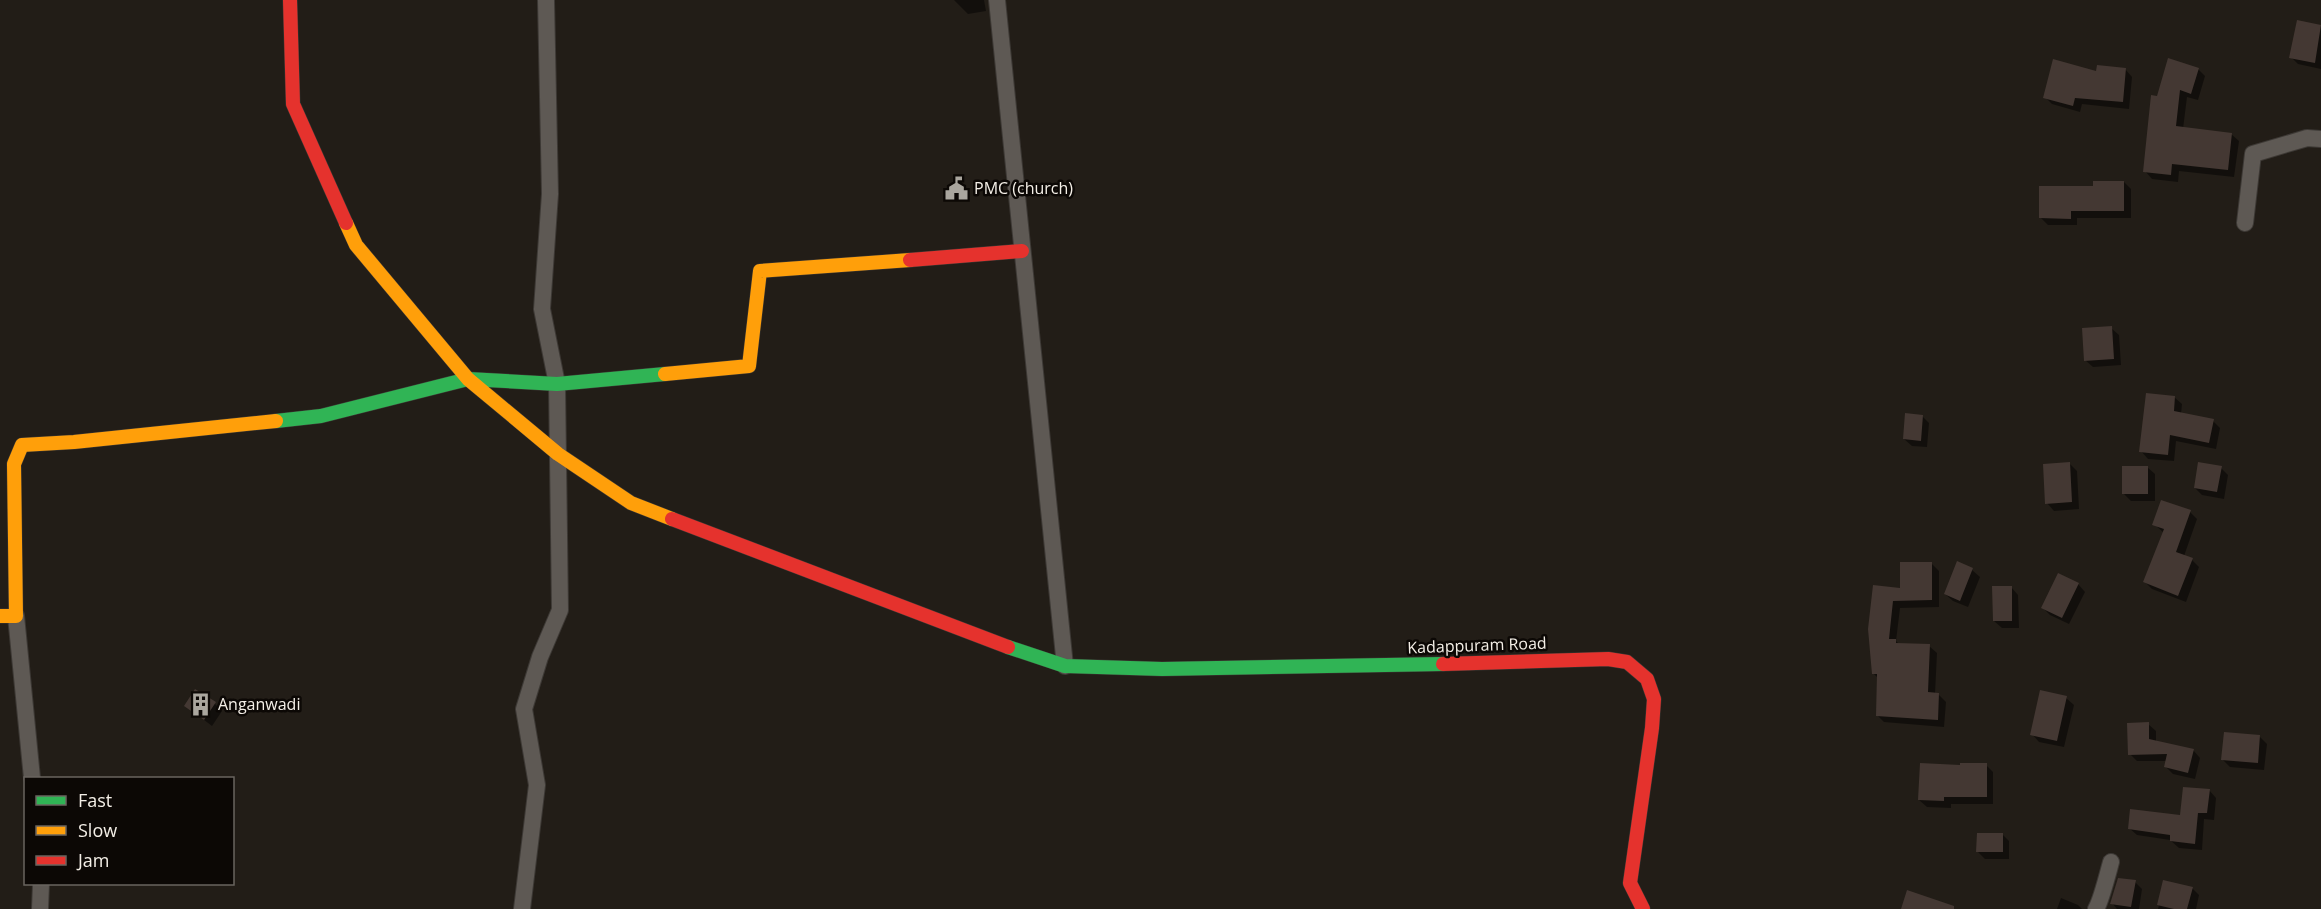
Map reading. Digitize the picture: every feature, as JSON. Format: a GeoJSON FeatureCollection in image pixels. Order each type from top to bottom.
{"type":"FeatureCollection","features":[{"type":"Feature","properties":{"kind":"main road","name":"Kadappuram Road"},"geometry":{"type":"LineString","coordinates":[[290,0],[293,104],[356,245],[468,379],[558,454],[631,503],[883,600],[1065,666],[1162,669],[1486,663],[1608,658],[1627,662],[1647,679],[1654,699],[1630,883],[1643,909]]}},
{"type":"Feature","properties":{"kind":"main road"},"geometry":{"type":"LineString","coordinates":[[8,616],[17,549],[14,464],[22,445],[74,442],[321,416],[468,379],[556,384],[749,366],[760,271],[1022,251]]}},
{"type":"Feature","properties":{"kind":"street"},"geometry":{"type":"LineString","coordinates":[[522,909],[537,785],[524,709],[540,657],[560,610],[556,384],[542,309],[550,194],[546,0]]}},
{"type":"Feature","properties":{"kind":"street"},"geometry":{"type":"LineString","coordinates":[[997,0],[1065,666]]}},
{"type":"Feature","properties":{"kind":"street"},"geometry":{"type":"LineString","coordinates":[[2245,223],[2253,154],[2307,138],[2321,139]]}},
{"type":"Feature","properties":{"kind":"street"},"geometry":{"type":"LineString","coordinates":[[8,616],[32,777]]}},
{"type":"Feature","properties":{"kind":"street"},"geometry":{"type":"LineString","coordinates":[[2096,909],[2110,862]]}},
{"type":"Feature","properties":{"kind":"street"},"geometry":{"type":"LineString","coordinates":[[40,909],[41,885]]}},
{"type":"Feature","properties":{"kind":"building"},"geometry":{"type":"Polygon","coordinates":[[[2297,20],[2321,25],[2315,63],[2289,58],[2297,20]]]}},
{"type":"Feature","properties":{"kind":"building"},"geometry":{"type":"Polygon","coordinates":[[[2168,58],[2199,68],[2191,94],[2180,90],[2176,126],[2232,133],[2228,170],[2172,164],[2171,175],[2143,172],[2151,95],[2157,96],[2168,58]]]}},
{"type":"Feature","properties":{"kind":"building"},"geometry":{"type":"Polygon","coordinates":[[[2053,59],[2096,71],[2097,65],[2126,68],[2123,102],[2075,98],[2073,106],[2043,98],[2053,59]]]}},
{"type":"Feature","properties":{"kind":"building"},"geometry":{"type":"Polygon","coordinates":[[[2093,181],[2124,181],[2124,211],[2071,211],[2071,219],[2039,218],[2039,186],[2093,186],[2093,181]]]}},
{"type":"Feature","properties":{"kind":"building"},"geometry":{"type":"Polygon","coordinates":[[[2112,326],[2114,359],[2084,361],[2082,328],[2112,326]]]}},
{"type":"Feature","properties":{"kind":"building"},"geometry":{"type":"Polygon","coordinates":[[[2146,393],[2175,396],[2174,411],[2214,419],[2209,443],[2170,435],[2168,455],[2139,452],[2146,393]]]}},
{"type":"Feature","properties":{"kind":"building"},"geometry":{"type":"Polygon","coordinates":[[[1905,413],[1923,415],[1921,441],[1903,439],[1905,413]]]}},
{"type":"Feature","properties":{"kind":"building"},"geometry":{"type":"Polygon","coordinates":[[[2070,462],[2072,502],[2045,504],[2043,464],[2070,462]]]}},
{"type":"Feature","properties":{"kind":"building"},"geometry":{"type":"Polygon","coordinates":[[[2198,462],[2222,466],[2217,492],[2194,488],[2198,462]]]}},
{"type":"Feature","properties":{"kind":"building"},"geometry":{"type":"Polygon","coordinates":[[[2122,466],[2148,466],[2148,494],[2122,494],[2122,466]]]}},
{"type":"Feature","properties":{"kind":"building"},"geometry":{"type":"Polygon","coordinates":[[[2161,500],[2191,510],[2176,552],[2193,558],[2178,596],[2143,582],[2164,529],[2152,525],[2161,500]]]}},
{"type":"Feature","properties":{"kind":"building"},"geometry":{"type":"Polygon","coordinates":[[[1957,561],[1973,568],[1960,601],[1944,594],[1957,561]]]}},
{"type":"Feature","properties":{"kind":"building"},"geometry":{"type":"Polygon","coordinates":[[[1900,562],[1932,562],[1932,600],[1893,601],[1889,639],[1896,639],[1896,643],[1930,644],[1928,692],[1939,693],[1938,720],[1876,716],[1877,674],[1872,674],[1868,629],[1873,585],[1900,588],[1900,562]]]}},
{"type":"Feature","properties":{"kind":"building"},"geometry":{"type":"Polygon","coordinates":[[[2058,573],[2079,583],[2062,618],[2041,608],[2058,573]]]}},
{"type":"Feature","properties":{"kind":"building"},"geometry":{"type":"Polygon","coordinates":[[[1992,586],[2012,586],[2012,621],[1993,621],[1992,586]]]}},
{"type":"Feature","properties":{"kind":"building","name":"Anganwadi"},"geometry":{"type":"Polygon","coordinates":[[[195,689],[216,702],[204,720],[184,706],[195,689]]]}},
{"type":"Feature","properties":{"kind":"building"},"geometry":{"type":"Polygon","coordinates":[[[2040,690],[2067,696],[2057,741],[2030,735],[2040,690]]]}},
{"type":"Feature","properties":{"kind":"building"},"geometry":{"type":"Polygon","coordinates":[[[2149,722],[2149,739],[2194,749],[2188,773],[2164,767],[2167,754],[2128,755],[2127,723],[2149,722]]]}},
{"type":"Feature","properties":{"kind":"building"},"geometry":{"type":"Polygon","coordinates":[[[2224,732],[2260,735],[2258,763],[2221,760],[2224,732]]]}},
{"type":"Feature","properties":{"kind":"building"},"geometry":{"type":"Polygon","coordinates":[[[1920,763],[1960,765],[1960,763],[1987,763],[1987,797],[1944,797],[1944,801],[1918,800],[1920,763]]]}},
{"type":"Feature","properties":{"kind":"building"},"geometry":{"type":"Polygon","coordinates":[[[2183,787],[2210,789],[2207,813],[2198,813],[2195,844],[2170,841],[2170,835],[2128,829],[2130,809],[2180,815],[2183,787]]]}},
{"type":"Feature","properties":{"kind":"building"},"geometry":{"type":"Polygon","coordinates":[[[1977,833],[2003,833],[2003,852],[1976,852],[1977,833]]]}},
{"type":"Feature","properties":{"kind":"building"},"geometry":{"type":"Polygon","coordinates":[[[2118,878],[2136,880],[2131,907],[2110,904],[2118,878]]]}},
{"type":"Feature","properties":{"kind":"building"},"geometry":{"type":"Polygon","coordinates":[[[2163,880],[2193,887],[2187,909],[2157,905],[2163,880]]]}},
{"type":"Feature","properties":{"kind":"building"},"geometry":{"type":"Polygon","coordinates":[[[1907,890],[1954,906],[1954,909],[1901,909],[1907,890]]]}},
{"type":"Feature","properties":{"kind":"traffic: fast"},"geometry":{"type":"LineString","coordinates":[[276,421],[321,416],[468,379],[557,384],[665,374]]}},
{"type":"Feature","properties":{"kind":"traffic: fast"},"geometry":{"type":"LineString","coordinates":[[1008,647],[1065,666],[1162,669],[1443,664]]}},
{"type":"Feature","properties":{"kind":"traffic: slow"},"geometry":{"type":"LineString","coordinates":[[346,223],[356,245],[468,379],[558,454],[631,503],[672,519]]}},
{"type":"Feature","properties":{"kind":"traffic: slow"},"geometry":{"type":"LineString","coordinates":[[665,374],[749,366],[760,271],[910,260]]}},
{"type":"Feature","properties":{"kind":"traffic: slow"},"geometry":{"type":"LineString","coordinates":[[0,616],[16,616],[14,464],[22,445],[74,442],[276,421]]}},
{"type":"Feature","properties":{"kind":"traffic: jam"},"geometry":{"type":"LineString","coordinates":[[290,0],[293,104],[346,223]]}},
{"type":"Feature","properties":{"kind":"traffic: jam"},"geometry":{"type":"LineString","coordinates":[[910,260],[1022,251]]}},
{"type":"Feature","properties":{"kind":"traffic: jam"},"geometry":{"type":"LineString","coordinates":[[672,519],[1008,647]]}},
{"type":"Feature","properties":{"kind":"traffic: jam"},"geometry":{"type":"LineString","coordinates":[[1443,664],[1608,659],[1627,662],[1647,679],[1654,699],[1652,728],[1630,883],[1643,909]]}},
{"type":"Feature","properties":{"kind":"place","name":"PMC (church)"},"geometry":{"type":"Point","coordinates":[956,188]}},
{"type":"Feature","properties":{"kind":"place","name":"Anganwadi"},"geometry":{"type":"Point","coordinates":[200,704]}}]}
